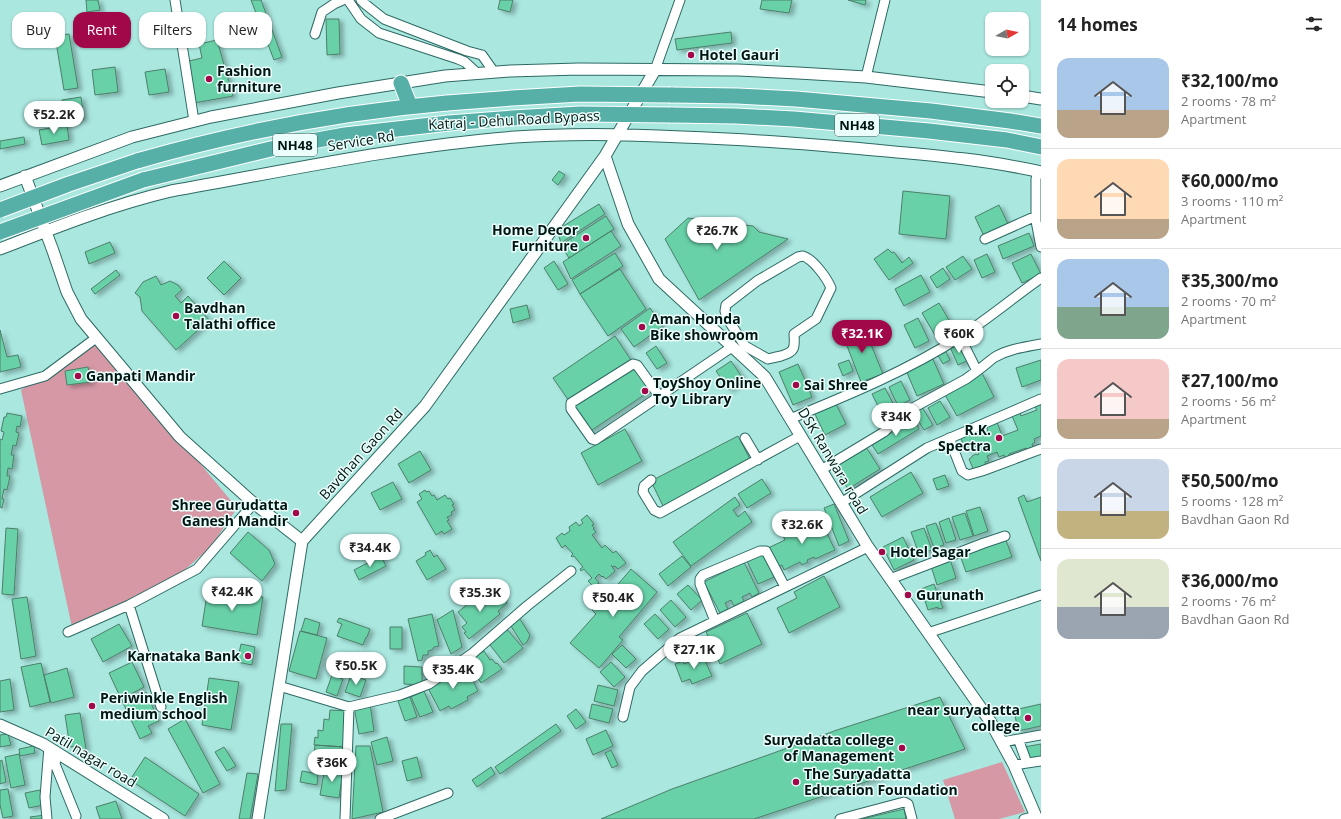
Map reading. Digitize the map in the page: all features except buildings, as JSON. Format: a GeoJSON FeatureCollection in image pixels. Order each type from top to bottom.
{"type":"FeatureCollection","features":[{"type":"Feature","properties":{"kind":"highway"},"geometry":{"type":"LineString","coordinates":[[400,83],[410,106]]}},
{"type":"Feature","properties":{"kind":"highway","name":"Katraj - Dehu Road Bypass"},"geometry":{"type":"LineString","coordinates":[[0,210],[75,182],[137,161],[167,153],[275,128],[342,115],[410,106],[447,103],[580,94],[737,96],[931,111],[1041,126]]}},
{"type":"Feature","properties":{"kind":"highway","name":"Katraj - Dehu Road Bypass"},"geometry":{"type":"LineString","coordinates":[[0,232],[143,180],[279,148],[345,135],[449,123],[580,114],[736,116],[929,131],[1007,140],[1041,147]]}},
{"type":"Feature","properties":{"kind":"street"},"geometry":{"type":"LineString","coordinates":[[175,0],[194,122]]}},
{"type":"Feature","properties":{"kind":"street"},"geometry":{"type":"LineString","coordinates":[[315,34],[322,12],[343,0]]}},
{"type":"Feature","properties":{"kind":"street"},"geometry":{"type":"LineString","coordinates":[[348,0],[361,19],[379,33],[446,54],[465,62],[476,73]]}},
{"type":"Feature","properties":{"kind":"street"},"geometry":{"type":"LineString","coordinates":[[361,0],[384,19],[467,51],[482,55],[494,72]]}},
{"type":"Feature","properties":{"kind":"street"},"geometry":{"type":"LineString","coordinates":[[605,156],[655,70],[680,0]]}},
{"type":"Feature","properties":{"kind":"street"},"geometry":{"type":"LineString","coordinates":[[866,78],[885,0]]}},
{"type":"Feature","properties":{"kind":"street"},"geometry":{"type":"LineString","coordinates":[[465,62],[482,55]]}},
{"type":"Feature","properties":{"kind":"street"},"geometry":{"type":"LineString","coordinates":[[0,186],[132,137],[194,122],[338,93],[445,76],[476,73],[580,69],[738,70],[866,78],[985,91]]}},
{"type":"Feature","properties":{"kind":"street"},"geometry":{"type":"LineString","coordinates":[[1029,97],[1041,99]]}},
{"type":"Feature","properties":{"kind":"street","name":"Service Rd"},"geometry":{"type":"LineString","coordinates":[[0,249],[46,231],[148,196],[348,158],[406,149],[514,137],[618,134],[799,143],[927,155],[1003,164],[1040,171]]}},
{"type":"Feature","properties":{"kind":"street","name":"DSK Ranwara road"},"geometry":{"type":"LineString","coordinates":[[605,156],[628,224],[659,279],[765,377],[868,547],[990,721],[1014,765],[1036,817]]}},
{"type":"Feature","properties":{"kind":"street","name":"Bavdhan Gaon Rd"},"geometry":{"type":"LineString","coordinates":[[302,541],[424,406],[605,156]]}},
{"type":"Feature","properties":{"kind":"street"},"geometry":{"type":"LineString","coordinates":[[1040,171],[1036,179],[1036,216],[1041,247]]}},
{"type":"Feature","properties":{"kind":"street"},"geometry":{"type":"LineString","coordinates":[[25,176],[67,292],[81,319],[180,437],[254,503],[302,541],[258,819]]}},
{"type":"Feature","properties":{"kind":"street"},"geometry":{"type":"LineString","coordinates":[[985,240],[1036,216]]}},
{"type":"Feature","properties":{"kind":"street"},"geometry":{"type":"LineString","coordinates":[[798,257],[808,257],[829,283],[831,288],[816,319],[794,334],[793,350],[790,353],[768,359],[755,352],[745,346],[727,318],[724,311],[726,305],[757,281],[798,257]]}},
{"type":"Feature","properties":{"kind":"street"},"geometry":{"type":"LineString","coordinates":[[790,418],[855,392],[900,371],[960,337],[1041,278]]}},
{"type":"Feature","properties":{"kind":"street"},"geometry":{"type":"LineString","coordinates":[[960,337],[978,371]]}},
{"type":"Feature","properties":{"kind":"street"},"geometry":{"type":"LineString","coordinates":[[0,389],[44,376],[96,338]]}},
{"type":"Feature","properties":{"kind":"street"},"geometry":{"type":"LineString","coordinates":[[821,470],[884,432],[899,417],[911,409],[966,379],[994,358],[1017,348],[1041,344]]}},
{"type":"Feature","properties":{"kind":"street"},"geometry":{"type":"LineString","coordinates":[[660,397],[637,364],[633,364],[571,403],[570,409],[592,439],[595,440],[660,397],[732,347]]}},
{"type":"Feature","properties":{"kind":"street"},"geometry":{"type":"LineString","coordinates":[[746,360],[755,352]]}},
{"type":"Feature","properties":{"kind":"street"},"geometry":{"type":"LineString","coordinates":[[841,503],[928,448],[1041,399]]}},
{"type":"Feature","properties":{"kind":"street"},"geometry":{"type":"LineString","coordinates":[[651,480],[644,486],[643,492],[654,510],[660,513],[800,436]]}},
{"type":"Feature","properties":{"kind":"street"},"geometry":{"type":"LineString","coordinates":[[745,438],[758,460]]}},
{"type":"Feature","properties":{"kind":"street"},"geometry":{"type":"LineString","coordinates":[[949,438],[962,471],[968,475],[1041,449]]}},
{"type":"Feature","properties":{"kind":"street"},"geometry":{"type":"LineString","coordinates":[[68,632],[129,605],[197,569],[254,503]]}},
{"type":"Feature","properties":{"kind":"street"},"geometry":{"type":"LineString","coordinates":[[890,579],[1005,536]]}},
{"type":"Feature","properties":{"kind":"street"},"geometry":{"type":"LineString","coordinates":[[623,717],[630,687],[642,671],[680,638],[868,547]]}},
{"type":"Feature","properties":{"kind":"street"},"geometry":{"type":"LineString","coordinates":[[715,621],[700,584],[700,579],[703,575],[760,551],[766,551],[785,587]]}},
{"type":"Feature","properties":{"kind":"street"},"geometry":{"type":"LineString","coordinates":[[279,686],[349,707],[400,695],[429,684],[472,653],[571,571]]}},
{"type":"Feature","properties":{"kind":"street"},"geometry":{"type":"LineString","coordinates":[[928,633],[1041,595]]}},
{"type":"Feature","properties":{"kind":"street"},"geometry":{"type":"LineString","coordinates":[[129,605],[161,707]]}},
{"type":"Feature","properties":{"kind":"street"},"geometry":{"type":"LineString","coordinates":[[345,819],[349,707]]}},
{"type":"Feature","properties":{"kind":"street","name":"Patil nagar road"},"geometry":{"type":"LineString","coordinates":[[0,725],[53,750],[163,819]]}},
{"type":"Feature","properties":{"kind":"street"},"geometry":{"type":"LineString","coordinates":[[1003,745],[1041,735]]}},
{"type":"Feature","properties":{"kind":"street"},"geometry":{"type":"LineString","coordinates":[[1003,745],[1020,744],[1041,740]]}},
{"type":"Feature","properties":{"kind":"street"},"geometry":{"type":"LineString","coordinates":[[1020,744],[1027,763]]}},
{"type":"Feature","properties":{"kind":"street"},"geometry":{"type":"LineString","coordinates":[[53,750],[56,764],[76,816]]}},
{"type":"Feature","properties":{"kind":"street"},"geometry":{"type":"LineString","coordinates":[[47,819],[45,797],[53,750]]}},
{"type":"Feature","properties":{"kind":"street"},"geometry":{"type":"LineString","coordinates":[[1014,765],[1041,761]]}},
{"type":"Feature","properties":{"kind":"street"},"geometry":{"type":"LineString","coordinates":[[380,819],[448,793]]}},
{"type":"Feature","properties":{"kind":"street"},"geometry":{"type":"LineString","coordinates":[[840,819],[904,802],[908,804],[912,819]]}},
{"type":"Feature","properties":{"kind":"street"},"geometry":{"type":"LineString","coordinates":[[1024,819],[1036,817]]}},
{"type":"Feature","properties":{"kind":"shaded area"},"geometry":{"type":"Polygon","coordinates":[[[96,338],[237,508],[210,548],[174,579],[73,632],[21,390],[96,338]]]}},
{"type":"Feature","properties":{"kind":"shaded area"},"geometry":{"type":"Polygon","coordinates":[[[1002,762],[1025,812],[999,819],[955,819],[943,780],[1002,762]]]}},
{"type":"Feature","properties":{"kind":"place","name":"Hotel Gauri"},"geometry":{"type":"Point","coordinates":[691,55]}},
{"type":"Feature","properties":{"kind":"place","name":"Fashion furniture"},"geometry":{"type":"Point","coordinates":[209,79]}},
{"type":"Feature","properties":{"kind":"place","name":"Home Decor Furniture"},"geometry":{"type":"Point","coordinates":[586,238]}},
{"type":"Feature","properties":{"kind":"place","name":"Bavdhan Talathi office"},"geometry":{"type":"Point","coordinates":[176,316]}},
{"type":"Feature","properties":{"kind":"place","name":"Aman Honda Bike showroom"},"geometry":{"type":"Point","coordinates":[642,327]}},
{"type":"Feature","properties":{"kind":"place","name":"Ganpati Mandir"},"geometry":{"type":"Point","coordinates":[78,376]}},
{"type":"Feature","properties":{"kind":"place","name":"Sai Shree"},"geometry":{"type":"Point","coordinates":[796,385]}},
{"type":"Feature","properties":{"kind":"place","name":"ToyShoy Online Toy Library"},"geometry":{"type":"Point","coordinates":[645,391]}},
{"type":"Feature","properties":{"kind":"place","name":"R.K. Spectra"},"geometry":{"type":"Point","coordinates":[999,438]}},
{"type":"Feature","properties":{"kind":"place","name":"Shree Gurudatta Ganesh Mandir"},"geometry":{"type":"Point","coordinates":[296,513]}},
{"type":"Feature","properties":{"kind":"place","name":"Hotel Sagar"},"geometry":{"type":"Point","coordinates":[882,552]}},
{"type":"Feature","properties":{"kind":"place","name":"Gurunath"},"geometry":{"type":"Point","coordinates":[908,595]}},
{"type":"Feature","properties":{"kind":"place","name":"Karnataka Bank"},"geometry":{"type":"Point","coordinates":[248,656]}},
{"type":"Feature","properties":{"kind":"place","name":"Periwinkle English medium school"},"geometry":{"type":"Point","coordinates":[92,706]}},
{"type":"Feature","properties":{"kind":"place","name":"near suryadatta college"},"geometry":{"type":"Point","coordinates":[1028,718]}},
{"type":"Feature","properties":{"kind":"place","name":"Suryadatta college of Management"},"geometry":{"type":"Point","coordinates":[902,748]}},
{"type":"Feature","properties":{"kind":"place","name":"The Suryadatta Education Foundation"},"geometry":{"type":"Point","coordinates":[796,782]}}]}
